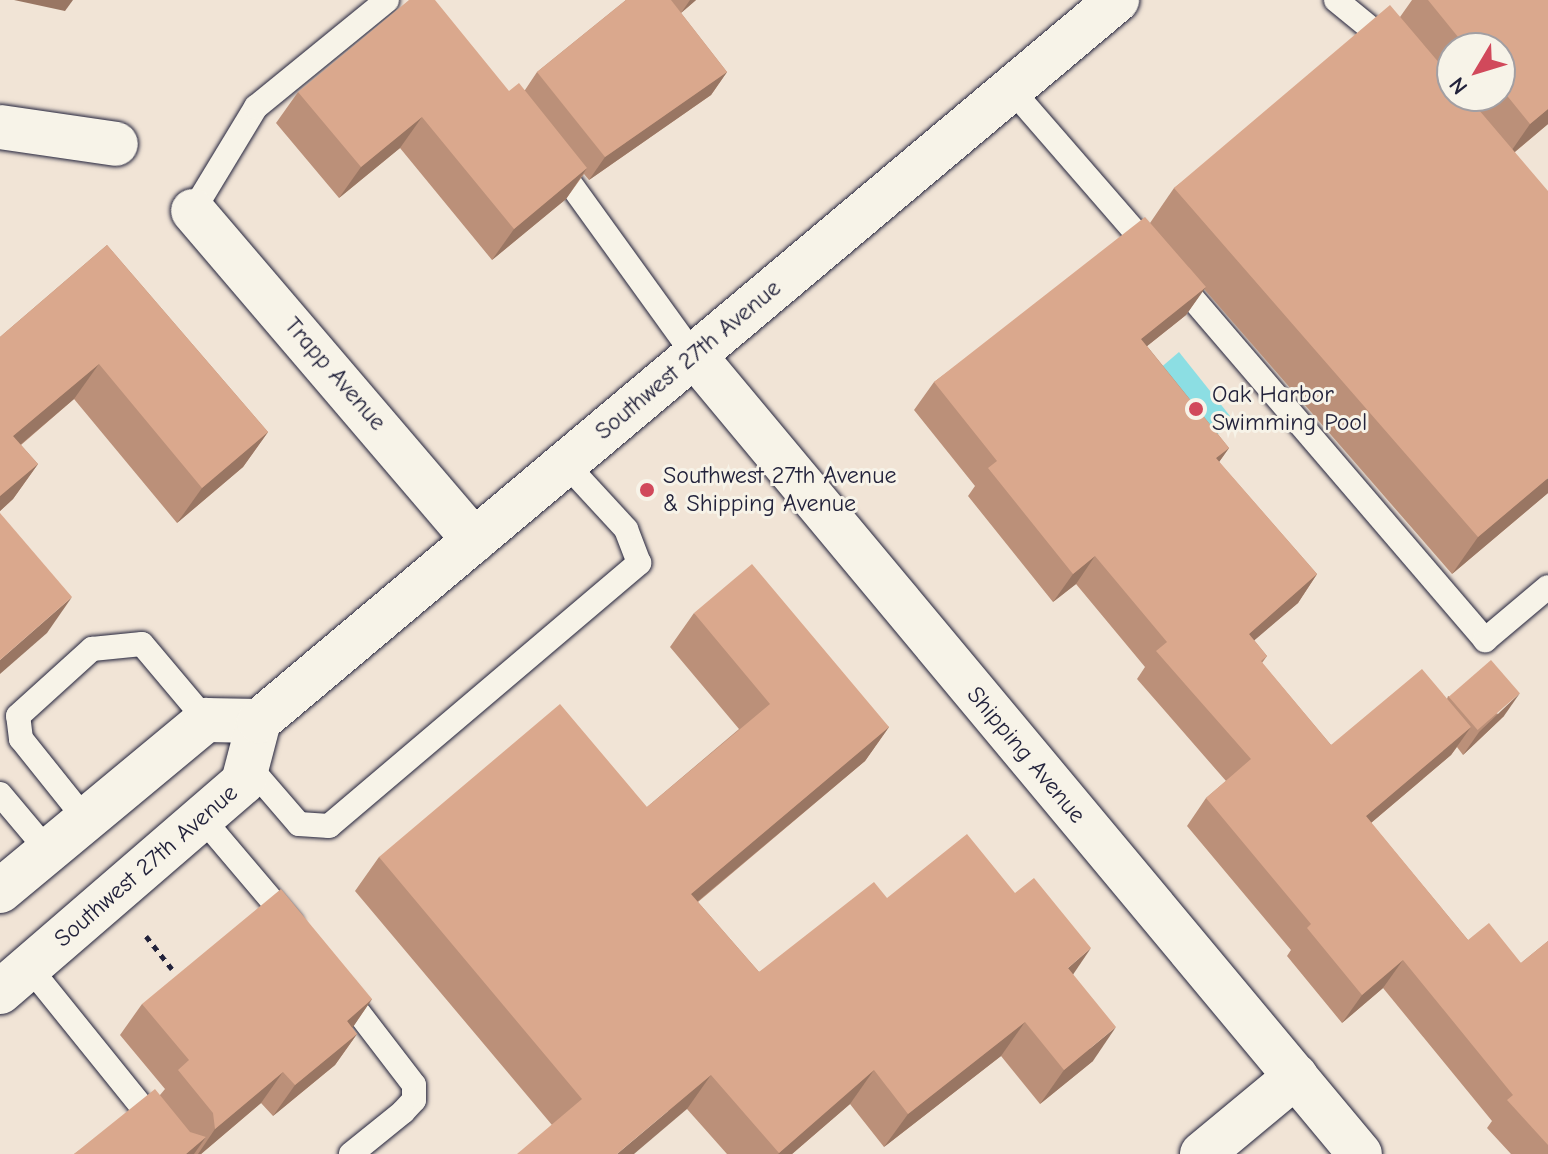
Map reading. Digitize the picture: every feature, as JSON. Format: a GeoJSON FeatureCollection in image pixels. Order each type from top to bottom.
{"type":"FeatureCollection","features":[{"type":"Feature","properties":{"kind":"main road","name":"Southwest 27th Avenue"},"geometry":{"type":"LineString","coordinates":[[14,980],[243,782],[259,721],[1117,0]]}},
{"type":"Feature","properties":{"kind":"main road"},"geometry":{"type":"LineString","coordinates":[[0,127],[116,144]]}},
{"type":"Feature","properties":{"kind":"main road","name":"Trapp Avenue"},"geometry":{"type":"LineString","coordinates":[[193,211],[474,540]]}},
{"type":"Feature","properties":{"kind":"main road","name":"Shipping Avenue"},"geometry":{"type":"LineString","coordinates":[[694,355],[1360,1154]]}},
{"type":"Feature","properties":{"kind":"main road"},"geometry":{"type":"LineString","coordinates":[[0,891],[206,720],[259,721]]}},
{"type":"Feature","properties":{"kind":"main road"},"geometry":{"type":"LineString","coordinates":[[1202,1154],[1296,1076]]}},
{"type":"Feature","properties":{"kind":"lane"},"geometry":{"type":"LineString","coordinates":[[193,211],[256,107],[387,0]]}},
{"type":"Feature","properties":{"kind":"lane"},"geometry":{"type":"LineString","coordinates":[[1336,0],[1375,26],[1406,63]]}},
{"type":"Feature","properties":{"kind":"lane"},"geometry":{"type":"LineString","coordinates":[[1011,89],[1485,640],[1548,587]]}},
{"type":"Feature","properties":{"kind":"lane"},"geometry":{"type":"LineString","coordinates":[[534,137],[694,355]]}},
{"type":"Feature","properties":{"kind":"lane"},"geometry":{"type":"LineString","coordinates":[[248,765],[299,824],[329,826],[639,563],[626,529],[566,464]]}},
{"type":"Feature","properties":{"kind":"lane"},"geometry":{"type":"LineString","coordinates":[[86,820],[21,739],[18,716],[92,649],[142,644],[206,720]]}},
{"type":"Feature","properties":{"kind":"lane"},"geometry":{"type":"LineString","coordinates":[[0,794],[48,851]]}},
{"type":"Feature","properties":{"kind":"lane"},"geometry":{"type":"LineString","coordinates":[[202,818],[311,950]]}},
{"type":"Feature","properties":{"kind":"lane"},"geometry":{"type":"LineString","coordinates":[[330,975],[414,1085],[408,1106],[351,1154]]}},
{"type":"Feature","properties":{"kind":"lane"},"geometry":{"type":"LineString","coordinates":[[14,980],[180,1154]]}},
{"type":"Feature","properties":{"kind":"path"},"geometry":{"type":"LineString","coordinates":[[145,935],[172,969]]}},
{"type":"Feature","properties":{"kind":"water","name":"Oak Harbor Swimming Pool"},"geometry":{"type":"Polygon","coordinates":[[[1179,352],[1234,421],[1200,448],[1137,388],[1179,352]]]}},
{"type":"Feature","properties":{"kind":"building"},"geometry":{"type":"Polygon","coordinates":[[[409,0],[435,0],[509,91],[519,83],[587,168],[514,229],[422,117],[361,167],[298,92],[409,0]]]}},
{"type":"Feature","properties":{"kind":"building"},"geometry":{"type":"Polygon","coordinates":[[[626,0],[671,0],[727,72],[605,157],[537,72],[626,0]]]}},
{"type":"Feature","properties":{"kind":"building"},"geometry":{"type":"Polygon","coordinates":[[[1428,0],[1548,0],[1548,109],[1530,124],[1516,107],[1516,32],[1454,32],[1428,0]]]}},
{"type":"Feature","properties":{"kind":"building"},"geometry":{"type":"Polygon","coordinates":[[[1390,5],[1436,59],[1436,112],[1481,112],[1548,191],[1548,478],[1478,537],[1174,188],[1390,5]]]}},
{"type":"Feature","properties":{"kind":"building"},"geometry":{"type":"Polygon","coordinates":[[[1145,217],[1206,287],[1141,339],[1229,448],[1216,458],[1317,574],[1249,634],[1267,656],[1261,661],[1331,745],[1422,669],[1471,727],[1366,816],[1468,940],[1489,923],[1521,963],[1548,941],[1548,1145],[1507,1100],[1513,1095],[1403,960],[1362,995],[1307,928],[1311,924],[1206,798],[1251,759],[1156,651],[1167,642],[1095,556],[1073,574],[988,468],[997,461],[934,382],[1145,217]]]}},
{"type":"Feature","properties":{"kind":"building"},"geometry":{"type":"Polygon","coordinates":[[[107,245],[268,432],[202,488],[99,364],[13,436],[38,464],[0,496],[0,337],[107,245]]]}},
{"type":"Feature","properties":{"kind":"building"},"geometry":{"type":"Polygon","coordinates":[[[0,513],[72,597],[0,660],[0,513]]]}},
{"type":"Feature","properties":{"kind":"building"},"geometry":{"type":"Polygon","coordinates":[[[752,564],[889,727],[691,894],[759,972],[874,882],[887,898],[967,834],[1015,893],[1034,878],[1091,948],[1068,968],[1116,1027],[1064,1070],[1025,1022],[908,1114],[874,1070],[779,1153],[711,1075],[617,1154],[517,1154],[582,1099],[379,857],[560,704],[647,807],[770,704],[694,613],[752,564]]]}},
{"type":"Feature","properties":{"kind":"building"},"geometry":{"type":"Polygon","coordinates":[[[1491,660],[1520,693],[1478,730],[1449,697],[1491,660]]]}},
{"type":"Feature","properties":{"kind":"building"},"geometry":{"type":"Polygon","coordinates":[[[281,889],[372,999],[347,1021],[357,1034],[295,1085],[283,1072],[215,1129],[213,1113],[178,1070],[189,1060],[142,1004],[281,889]]]}},
{"type":"Feature","properties":{"kind":"building"},"geometry":{"type":"Polygon","coordinates":[[[155,1089],[190,1132],[206,1137],[186,1154],[74,1154],[155,1089]]]}},
{"type":"Feature","properties":{"kind":"place","name":"Oak Harbor Swimming Pool"},"geometry":{"type":"Point","coordinates":[1196,409]}},
{"type":"Feature","properties":{"kind":"place","name":"Southwest 27th Avenue & Shipping Avenue"},"geometry":{"type":"Point","coordinates":[647,490]}}]}
